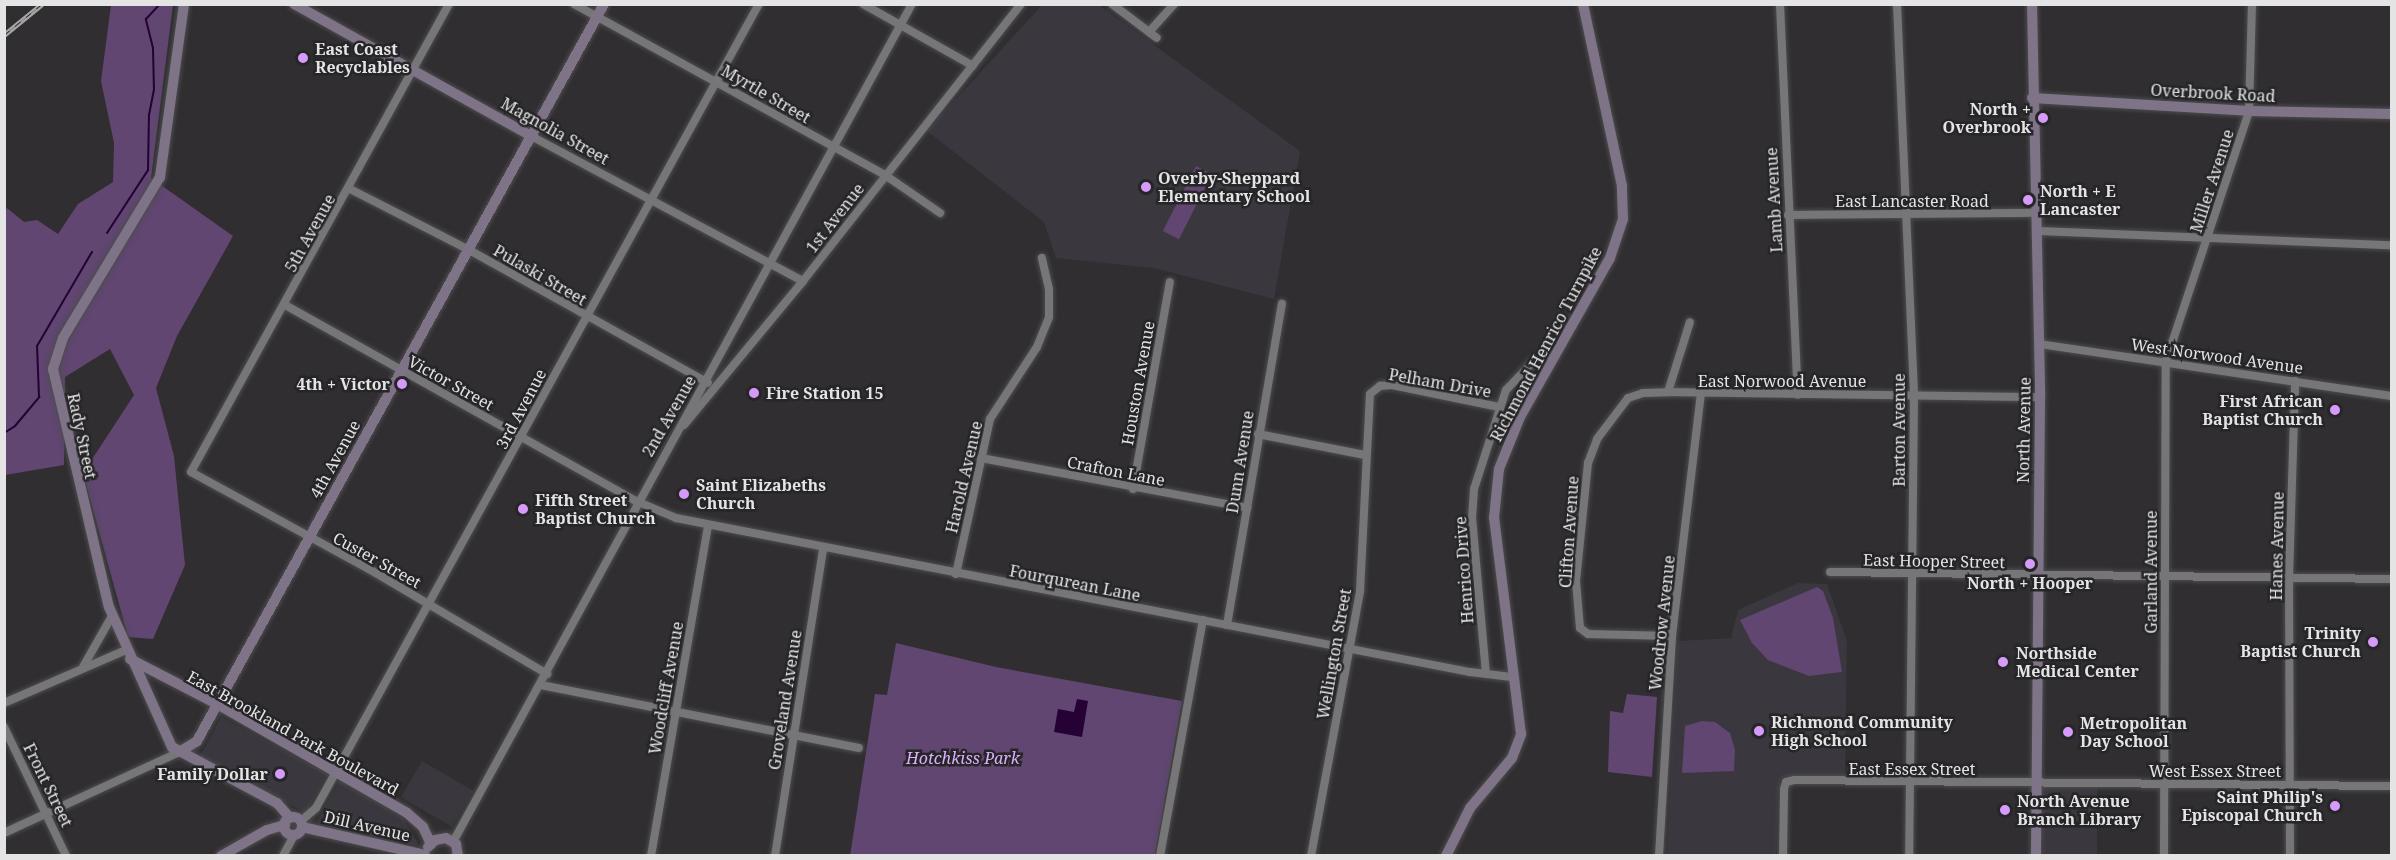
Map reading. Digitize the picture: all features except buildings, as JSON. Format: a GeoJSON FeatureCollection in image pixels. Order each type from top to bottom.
{"type":"FeatureCollection","features":[{"type":"Feature","properties":{"kind":"street","name":"Rady Street"},"geometry":{"type":"LineString","coordinates":[[184,4],[160,177],[77,313],[52,369],[81,503],[112,616],[172,747],[277,803],[294,825]]}},
{"type":"Feature","properties":{"kind":"street","name":"Magnolia Street"},"geometry":{"type":"LineString","coordinates":[[294,4],[533,137],[803,281]]}},
{"type":"Feature","properties":{"kind":"street","name":"5th Avenue"},"geometry":{"type":"LineString","coordinates":[[191,472],[350,189],[449,4]]}},
{"type":"Feature","properties":{"kind":"street","name":"Myrtle Street"},"geometry":{"type":"LineString","coordinates":[[574,4],[885,175],[940,213]]}},
{"type":"Feature","properties":{"kind":"street","name":"4th Avenue"},"geometry":{"type":"LineString","coordinates":[[4,833],[179,752],[197,741],[471,251],[604,4]]}},
{"type":"Feature","properties":{"kind":"street","name":"3rd Avenue"},"geometry":{"type":"LineString","coordinates":[[283,855],[294,825],[316,808],[427,604],[588,318],[715,80],[759,4]]}},
{"type":"Feature","properties":{"kind":"street"},"geometry":{"type":"LineString","coordinates":[[863,4],[973,66]]}},
{"type":"Feature","properties":{"kind":"street","name":"2nd Avenue"},"geometry":{"type":"LineString","coordinates":[[453,842],[547,674],[636,501],[705,381],[912,4]]}},
{"type":"Feature","properties":{"kind":"street","name":"1st Avenue"},"geometry":{"type":"LineString","coordinates":[[667,447],[714,386],[803,281],[1021,4]]}},
{"type":"Feature","properties":{"kind":"street"},"geometry":{"type":"LineString","coordinates":[[1112,4],[1157,38]]}},
{"type":"Feature","properties":{"kind":"street"},"geometry":{"type":"LineString","coordinates":[[1149,32],[1174,4]]}},
{"type":"Feature","properties":{"kind":"street","name":"Richmond Henrico Turnpike"},"geometry":{"type":"LineString","coordinates":[[1446,855],[1470,808],[1506,767],[1518,747],[1522,723],[1512,677],[1494,518],[1495,488],[1509,440],[1610,258],[1623,213],[1622,186],[1583,4]]}},
{"type":"Feature","properties":{"kind":"street","name":"Lamb Avenue"},"geometry":{"type":"LineString","coordinates":[[1780,4],[1798,394]]}},
{"type":"Feature","properties":{"kind":"street","name":"Barton Avenue"},"geometry":{"type":"LineString","coordinates":[[1897,4],[1914,395],[1909,855]]}},
{"type":"Feature","properties":{"kind":"street","name":"North Avenue"},"geometry":{"type":"LineString","coordinates":[[2032,4],[2032,98],[2037,213],[2040,397],[2036,855]]}},
{"type":"Feature","properties":{"kind":"street","name":"Miller Avenue"},"geometry":{"type":"LineString","coordinates":[[2166,361],[2249,111],[2252,4]]}},
{"type":"Feature","properties":{"kind":"street","name":"Overbrook Road"},"geometry":{"type":"LineString","coordinates":[[2032,98],[2249,111],[2391,114]]}},
{"type":"Feature","properties":{"kind":"street","name":"Pulaski Street"},"geometry":{"type":"LineString","coordinates":[[350,189],[471,251],[714,386]]}},
{"type":"Feature","properties":{"kind":"street","name":"East Lancaster Road"},"geometry":{"type":"LineString","coordinates":[[1788,215],[2037,213]]}},
{"type":"Feature","properties":{"kind":"street"},"geometry":{"type":"LineString","coordinates":[[2037,231],[2391,245]]}},
{"type":"Feature","properties":{"kind":"street","name":"Harold Avenue"},"geometry":{"type":"LineString","coordinates":[[956,574],[990,419],[1037,347],[1049,318],[1049,289],[1042,258]]}},
{"type":"Feature","properties":{"kind":"street","name":"Houston Avenue"},"geometry":{"type":"LineString","coordinates":[[1133,489],[1170,282]]}},
{"type":"Feature","properties":{"kind":"street","name":"Dunn Avenue"},"geometry":{"type":"LineString","coordinates":[[1227,625],[1282,304]]}},
{"type":"Feature","properties":{"kind":"street","name":"Victor Street"},"geometry":{"type":"LineString","coordinates":[[285,305],[636,501]]}},
{"type":"Feature","properties":{"kind":"street"},"geometry":{"type":"LineString","coordinates":[[1668,392],[1690,322]]}},
{"type":"Feature","properties":{"kind":"street","name":"West Norwood Avenue"},"geometry":{"type":"LineString","coordinates":[[2039,344],[2391,396]]}},
{"type":"Feature","properties":{"kind":"street","name":"Henrico Drive"},"geometry":{"type":"LineString","coordinates":[[1486,674],[1473,502],[1499,407],[1511,382],[1528,365],[1541,357],[1556,354]]}},
{"type":"Feature","properties":{"kind":"street","name":"Garland Avenue"},"geometry":{"type":"LineString","coordinates":[[2164,855],[2166,361]]}},
{"type":"Feature","properties":{"kind":"street","name":"Hanes Avenue"},"geometry":{"type":"LineString","coordinates":[[2290,855],[2289,578],[2295,381]]}},
{"type":"Feature","properties":{"kind":"street","name":"Pelham Drive"},"geometry":{"type":"LineString","coordinates":[[1365,455],[1368,400],[1380,386],[1499,407]]}},
{"type":"Feature","properties":{"kind":"street","name":"East Norwood Avenue"},"geometry":{"type":"LineString","coordinates":[[1668,392],[2040,397]]}},
{"type":"Feature","properties":{"kind":"street","name":"Clifton Avenue"},"geometry":{"type":"LineString","coordinates":[[1668,392],[1643,393],[1628,398],[1597,439],[1582,494],[1576,581],[1580,628],[1585,632],[1672,636]]}},
{"type":"Feature","properties":{"kind":"street","name":"Woodrow Avenue"},"geometry":{"type":"LineString","coordinates":[[1659,855],[1672,636],[1701,394]]}},
{"type":"Feature","properties":{"kind":"street"},"geometry":{"type":"LineString","coordinates":[[1258,434],[1365,455]]}},
{"type":"Feature","properties":{"kind":"street","name":"Wellington Street"},"geometry":{"type":"LineString","coordinates":[[1311,855],[1360,591],[1365,455]]}},
{"type":"Feature","properties":{"kind":"street","name":"Crafton Lane"},"geometry":{"type":"LineString","coordinates":[[981,458],[1133,489],[1247,508]]}},
{"type":"Feature","properties":{"kind":"street","name":"Custer Street"},"geometry":{"type":"LineString","coordinates":[[191,472],[310,537],[547,674]]}},
{"type":"Feature","properties":{"kind":"street","name":"Fourqurean Lane"},"geometry":{"type":"LineString","coordinates":[[636,501],[676,518],[823,549],[1512,677]]}},
{"type":"Feature","properties":{"kind":"street","name":"Woodcliff Avenue"},"geometry":{"type":"LineString","coordinates":[[651,855],[708,525]]}},
{"type":"Feature","properties":{"kind":"street","name":"Groveland Avenue"},"geometry":{"type":"LineString","coordinates":[[775,855],[792,735],[823,549]]}},
{"type":"Feature","properties":{"kind":"street","name":"East Hooper Street"},"geometry":{"type":"LineString","coordinates":[[1830,573],[2391,579]]}},
{"type":"Feature","properties":{"kind":"street"},"geometry":{"type":"LineString","coordinates":[[83,668],[112,616]]}},
{"type":"Feature","properties":{"kind":"street"},"geometry":{"type":"LineString","coordinates":[[1160,855],[1203,620]]}},
{"type":"Feature","properties":{"kind":"street"},"geometry":{"type":"LineString","coordinates":[[4,703],[83,668],[128,654]]}},
{"type":"Feature","properties":{"kind":"street","name":"East Brookland Park Boulevard"},"geometry":{"type":"LineString","coordinates":[[128,654],[407,813],[423,827],[431,844]]}},
{"type":"Feature","properties":{"kind":"street"},"geometry":{"type":"LineString","coordinates":[[541,685],[859,748]]}},
{"type":"Feature","properties":{"kind":"street","name":"Front Street"},"geometry":{"type":"LineString","coordinates":[[4,727],[66,855]]}},
{"type":"Feature","properties":{"kind":"street","name":"East Essex Street"},"geometry":{"type":"LineString","coordinates":[[1783,855],[1786,782],[2038,783]]}},
{"type":"Feature","properties":{"kind":"street","name":"West Essex Street"},"geometry":{"type":"LineString","coordinates":[[2038,783],[2391,786]]}},
{"type":"Feature","properties":{"kind":"street"},"geometry":{"type":"LineString","coordinates":[[221,855],[267,830],[294,825]]}},
{"type":"Feature","properties":{"kind":"street","name":"Dill Avenue"},"geometry":{"type":"LineString","coordinates":[[294,825],[425,855]]}},
{"type":"Feature","properties":{"kind":"street"},"geometry":{"type":"LineString","coordinates":[[425,855],[431,844],[440,838],[453,842],[458,855]]}},
{"type":"Feature","properties":{"kind":"shaded area","name":"Overby-Sheppard Elementary School"},"geometry":{"type":"Polygon","coordinates":[[[1042,5],[1099,5],[1300,151],[1274,299],[1154,268],[1056,258],[1044,222],[927,131],[1042,5]]]}},
{"type":"Feature","properties":{"kind":"shaded area","name":"Richmond Community High School"},"geometry":{"type":"Polygon","coordinates":[[[1798,583],[1827,584],[1847,641],[1845,776],[1782,778],[1778,788],[1776,855],[1667,856],[1678,641],[1731,638],[1738,610],[1798,583]]]}},
{"type":"Feature","properties":{"kind":"shaded area"},"geometry":{"type":"Polygon","coordinates":[[[1077,699],[1088,701],[1082,737],[1054,732],[1058,709],[1074,712],[1077,699]]]}},
{"type":"Feature","properties":{"kind":"shaded area"},"geometry":{"type":"Polygon","coordinates":[[[221,717],[327,773],[306,813],[200,757],[221,717]]]}},
{"type":"Feature","properties":{"kind":"shaded area"},"geometry":{"type":"Polygon","coordinates":[[[422,761],[473,790],[452,827],[401,797],[422,761]]]}},
{"type":"Feature","properties":{"kind":"shaded area"},"geometry":{"type":"Polygon","coordinates":[[[340,781],[403,818],[419,845],[378,840],[319,824],[317,821],[340,781]]]}},
{"type":"Feature","properties":{"kind":"shaded area"},"geometry":{"type":"Polygon","coordinates":[[[2043,787],[2097,787],[2097,855],[2043,855],[2043,787]]]}},
{"type":"Feature","properties":{"kind":"green space"},"geometry":{"type":"Polygon","coordinates":[[[111,5],[173,5],[151,178],[233,236],[177,336],[156,388],[174,456],[185,565],[153,639],[128,637],[83,473],[134,395],[110,349],[65,377],[64,465],[5,475],[5,212],[7,208],[24,222],[37,220],[58,234],[78,204],[113,182],[114,143],[101,81],[111,5]]]}},
{"type":"Feature","properties":{"kind":"green space"},"geometry":{"type":"Polygon","coordinates":[[[1196,166],[1212,174],[1179,239],[1163,231],[1196,166]]]}},
{"type":"Feature","properties":{"kind":"green space"},"geometry":{"type":"Polygon","coordinates":[[[1817,587],[1823,591],[1833,618],[1842,672],[1809,676],[1768,660],[1752,643],[1740,620],[1817,587]]]}},
{"type":"Feature","properties":{"kind":"green space","name":"Hotchkiss Park"},"geometry":{"type":"Polygon","coordinates":[[[896,643],[996,667],[1182,701],[1155,855],[850,856],[875,694],[887,695],[896,643]]]}},
{"type":"Feature","properties":{"kind":"green space"},"geometry":{"type":"Polygon","coordinates":[[[1627,694],[1657,697],[1652,777],[1608,772],[1610,711],[1623,713],[1627,694]]]}},
{"type":"Feature","properties":{"kind":"green space"},"geometry":{"type":"Polygon","coordinates":[[[1702,721],[1715,722],[1730,733],[1735,750],[1734,771],[1682,773],[1685,726],[1702,721]]]}},
{"type":"Feature","properties":{"kind":"waterway"},"geometry":{"type":"LineString","coordinates":[[107,233],[148,170],[149,115],[154,90],[153,48],[146,19],[160,4]]}},
{"type":"Feature","properties":{"kind":"waterway"},"geometry":{"type":"LineString","coordinates":[[4,433],[15,426],[39,397],[37,346],[92,252]]}},
{"type":"Feature","properties":{"kind":"railway"},"geometry":{"type":"LineString","coordinates":[[4,35],[42,4]]}},
{"type":"Feature","properties":{"kind":"place","name":"East Coast Recyclables"},"geometry":{"type":"Point","coordinates":[303,58]}},
{"type":"Feature","properties":{"kind":"place","name":"North + Overbrook"},"geometry":{"type":"Point","coordinates":[2043,118]}},
{"type":"Feature","properties":{"kind":"place","name":"Overby-Sheppard Elementary School"},"geometry":{"type":"Point","coordinates":[1146,187]}},
{"type":"Feature","properties":{"kind":"place","name":"North + E Lancaster"},"geometry":{"type":"Point","coordinates":[2028,200]}},
{"type":"Feature","properties":{"kind":"place","name":"4th + Victor"},"geometry":{"type":"Point","coordinates":[402,384]}},
{"type":"Feature","properties":{"kind":"place","name":"Fire Station 15"},"geometry":{"type":"Point","coordinates":[754,393]}},
{"type":"Feature","properties":{"kind":"place","name":"First African Baptist Church"},"geometry":{"type":"Point","coordinates":[2335,410]}},
{"type":"Feature","properties":{"kind":"place","name":"Saint Elizabeths Church"},"geometry":{"type":"Point","coordinates":[684,494]}},
{"type":"Feature","properties":{"kind":"place","name":"Fifth Street Baptist Church"},"geometry":{"type":"Point","coordinates":[523,509]}},
{"type":"Feature","properties":{"kind":"place","name":"North + Hooper"},"geometry":{"type":"Point","coordinates":[2030,564]}},
{"type":"Feature","properties":{"kind":"place","name":"Trinity Baptist Church"},"geometry":{"type":"Point","coordinates":[2373,642]}},
{"type":"Feature","properties":{"kind":"place","name":"Northside Medical Center"},"geometry":{"type":"Point","coordinates":[2003,662]}},
{"type":"Feature","properties":{"kind":"place","name":"Richmond Community High School"},"geometry":{"type":"Point","coordinates":[1759,731]}},
{"type":"Feature","properties":{"kind":"place","name":"Metropolitan Day School"},"geometry":{"type":"Point","coordinates":[2068,732]}},
{"type":"Feature","properties":{"kind":"place","name":"Family Dollar"},"geometry":{"type":"Point","coordinates":[280,774]}},
{"type":"Feature","properties":{"kind":"place","name":"Saint Philip's Episcopal Church"},"geometry":{"type":"Point","coordinates":[2335,806]}},
{"type":"Feature","properties":{"kind":"place","name":"North Avenue Branch Library"},"geometry":{"type":"Point","coordinates":[2005,810]}}]}
